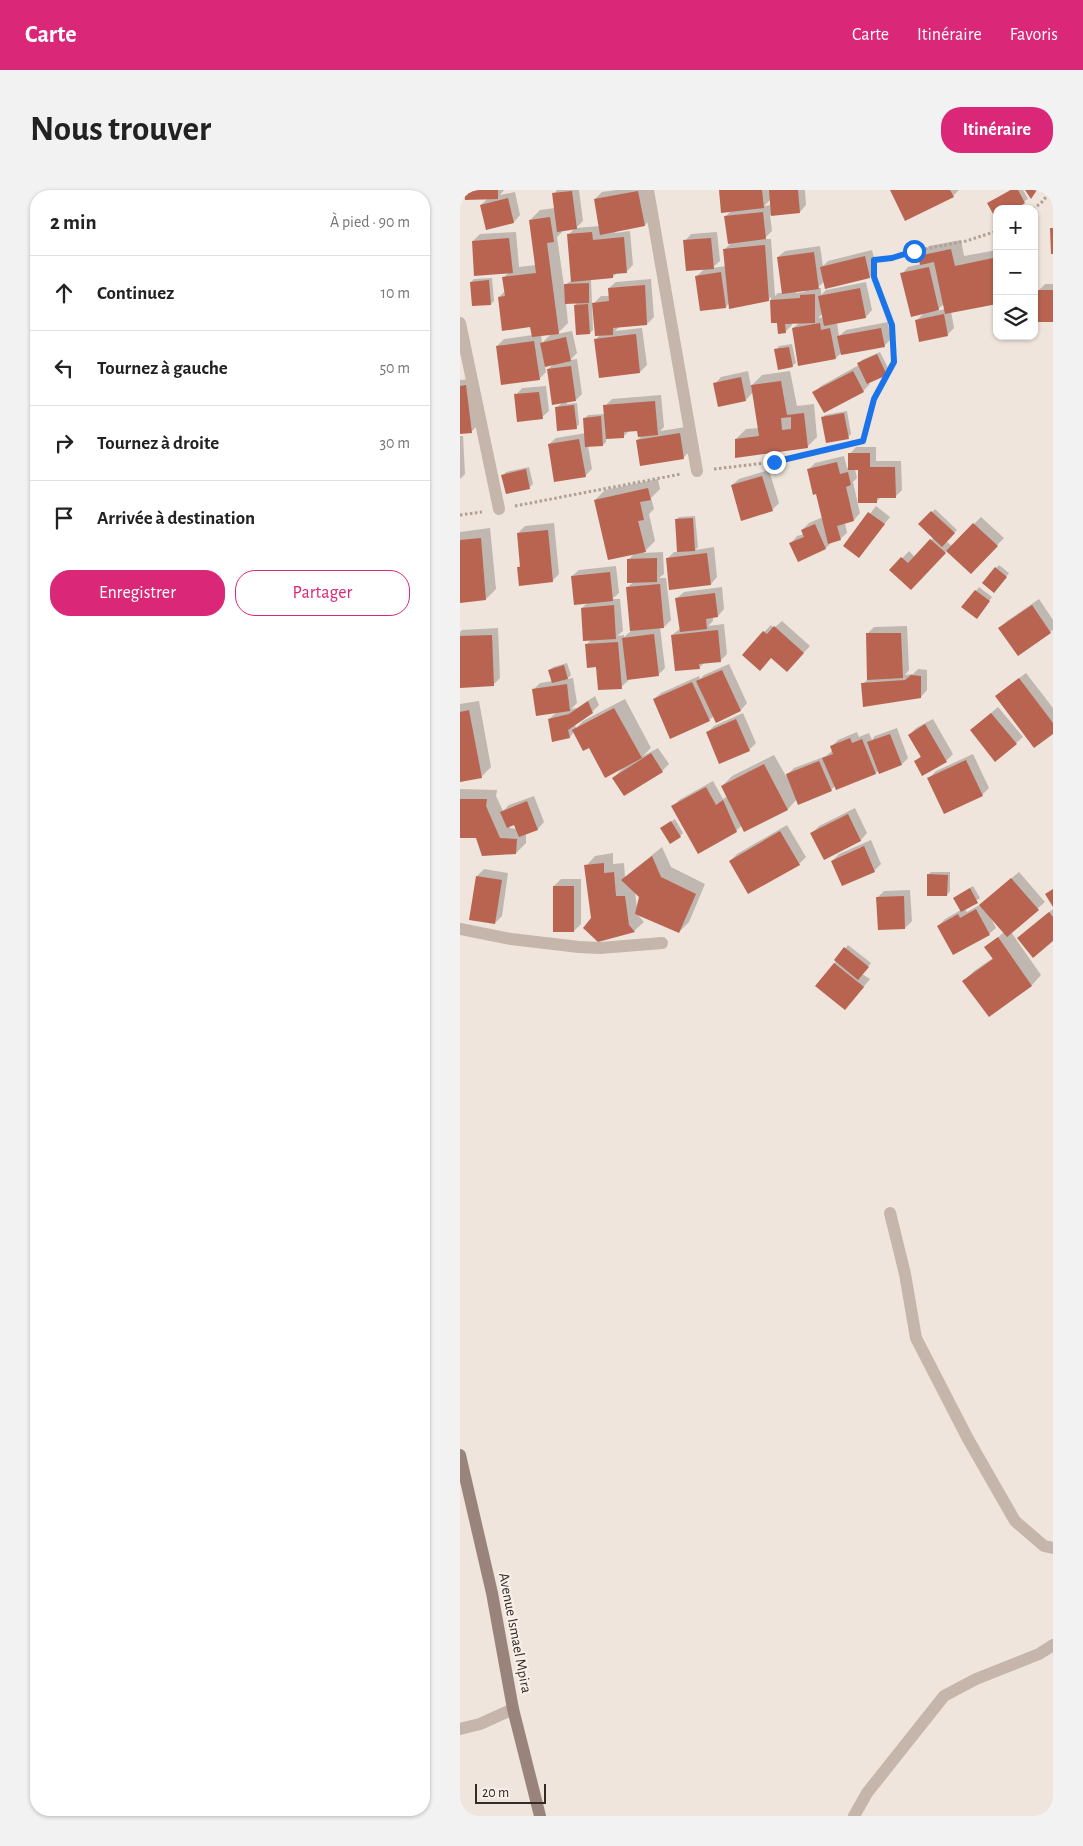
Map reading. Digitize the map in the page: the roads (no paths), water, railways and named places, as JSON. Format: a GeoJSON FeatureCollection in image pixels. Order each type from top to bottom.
{"type":"FeatureCollection","features":[{"type":"Feature","properties":{"kind":"main road","name":"Avenue Ismael Mpira"},"geometry":{"type":"LineString","coordinates":[[460,1456],[492,1593],[513,1709],[540,1816]]}},
{"type":"Feature","properties":{"kind":"street"},"geometry":{"type":"LineString","coordinates":[[648,190],[697,471]]}},
{"type":"Feature","properties":{"kind":"street"},"geometry":{"type":"LineString","coordinates":[[460,323],[499,509]]}},
{"type":"Feature","properties":{"kind":"street"},"geometry":{"type":"LineString","coordinates":[[460,929],[511,939],[579,948],[662,943]]}},
{"type":"Feature","properties":{"kind":"street"},"geometry":{"type":"LineString","coordinates":[[890,1213],[905,1274],[916,1338],[968,1439],[1015,1521],[1044,1546],[1053,1548]]}},
{"type":"Feature","properties":{"kind":"street"},"geometry":{"type":"LineString","coordinates":[[854,1816],[866,1793],[944,1696],[976,1679],[1039,1654],[1053,1645]]}},
{"type":"Feature","properties":{"kind":"street"},"geometry":{"type":"LineString","coordinates":[[460,1729],[480,1724],[513,1709]]}}]}
